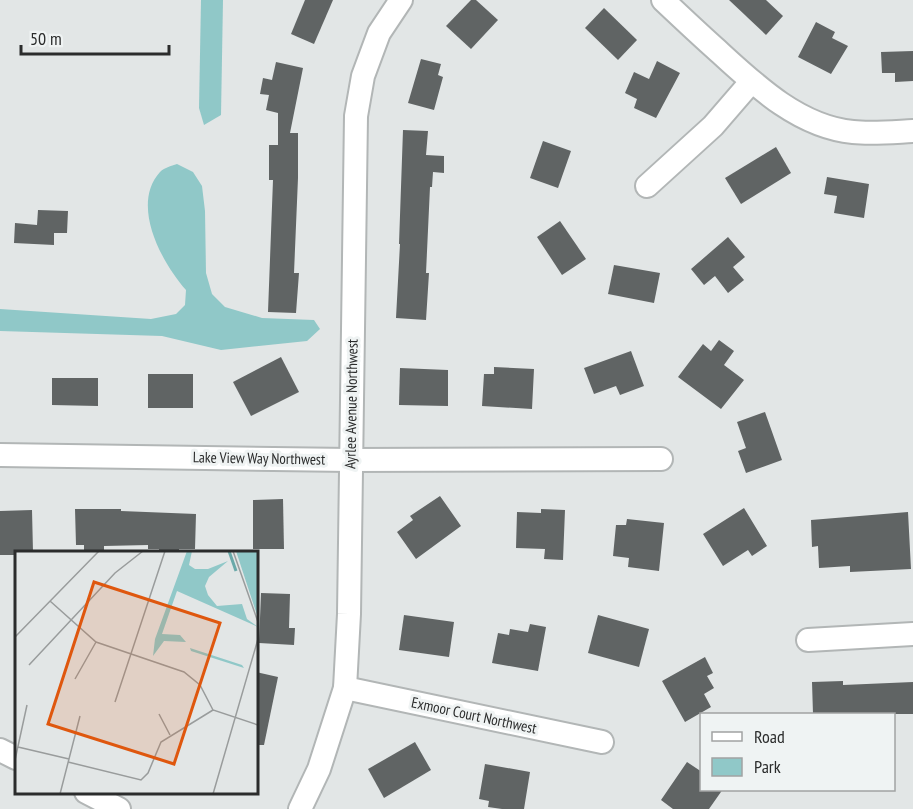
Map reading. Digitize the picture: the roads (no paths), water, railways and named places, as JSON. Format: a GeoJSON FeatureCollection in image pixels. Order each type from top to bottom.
{"type":"FeatureCollection","features":[{"type":"Feature","properties":{"kind":"street","name":"Ayrlee Avenue Northwest"},"geometry":{"type":"LineString","coordinates":[[300,809],[319,769],[345,688],[349,614],[356,116],[363,76],[379,33],[401,0]]}},
{"type":"Feature","properties":{"kind":"street"},"geometry":{"type":"LineString","coordinates":[[663,0],[751,82],[773,99],[806,117],[828,127],[853,132],[913,131]]}},
{"type":"Feature","properties":{"kind":"street"},"geometry":{"type":"LineString","coordinates":[[647,186],[713,126],[751,82]]}},
{"type":"Feature","properties":{"kind":"street","name":"Lake View Way Northwest"},"geometry":{"type":"LineString","coordinates":[[0,455],[350,460],[661,459]]}},
{"type":"Feature","properties":{"kind":"street"},"geometry":{"type":"LineString","coordinates":[[808,640],[913,634]]}},
{"type":"Feature","properties":{"kind":"street","name":"Exmoor Court Northwest"},"geometry":{"type":"LineString","coordinates":[[345,688],[602,742]]}},
{"type":"Feature","properties":{"kind":"street"},"geometry":{"type":"LineString","coordinates":[[0,750],[15,758]]}},
{"type":"Feature","properties":{"kind":"street"},"geometry":{"type":"LineString","coordinates":[[90,794],[119,809]]}}]}
